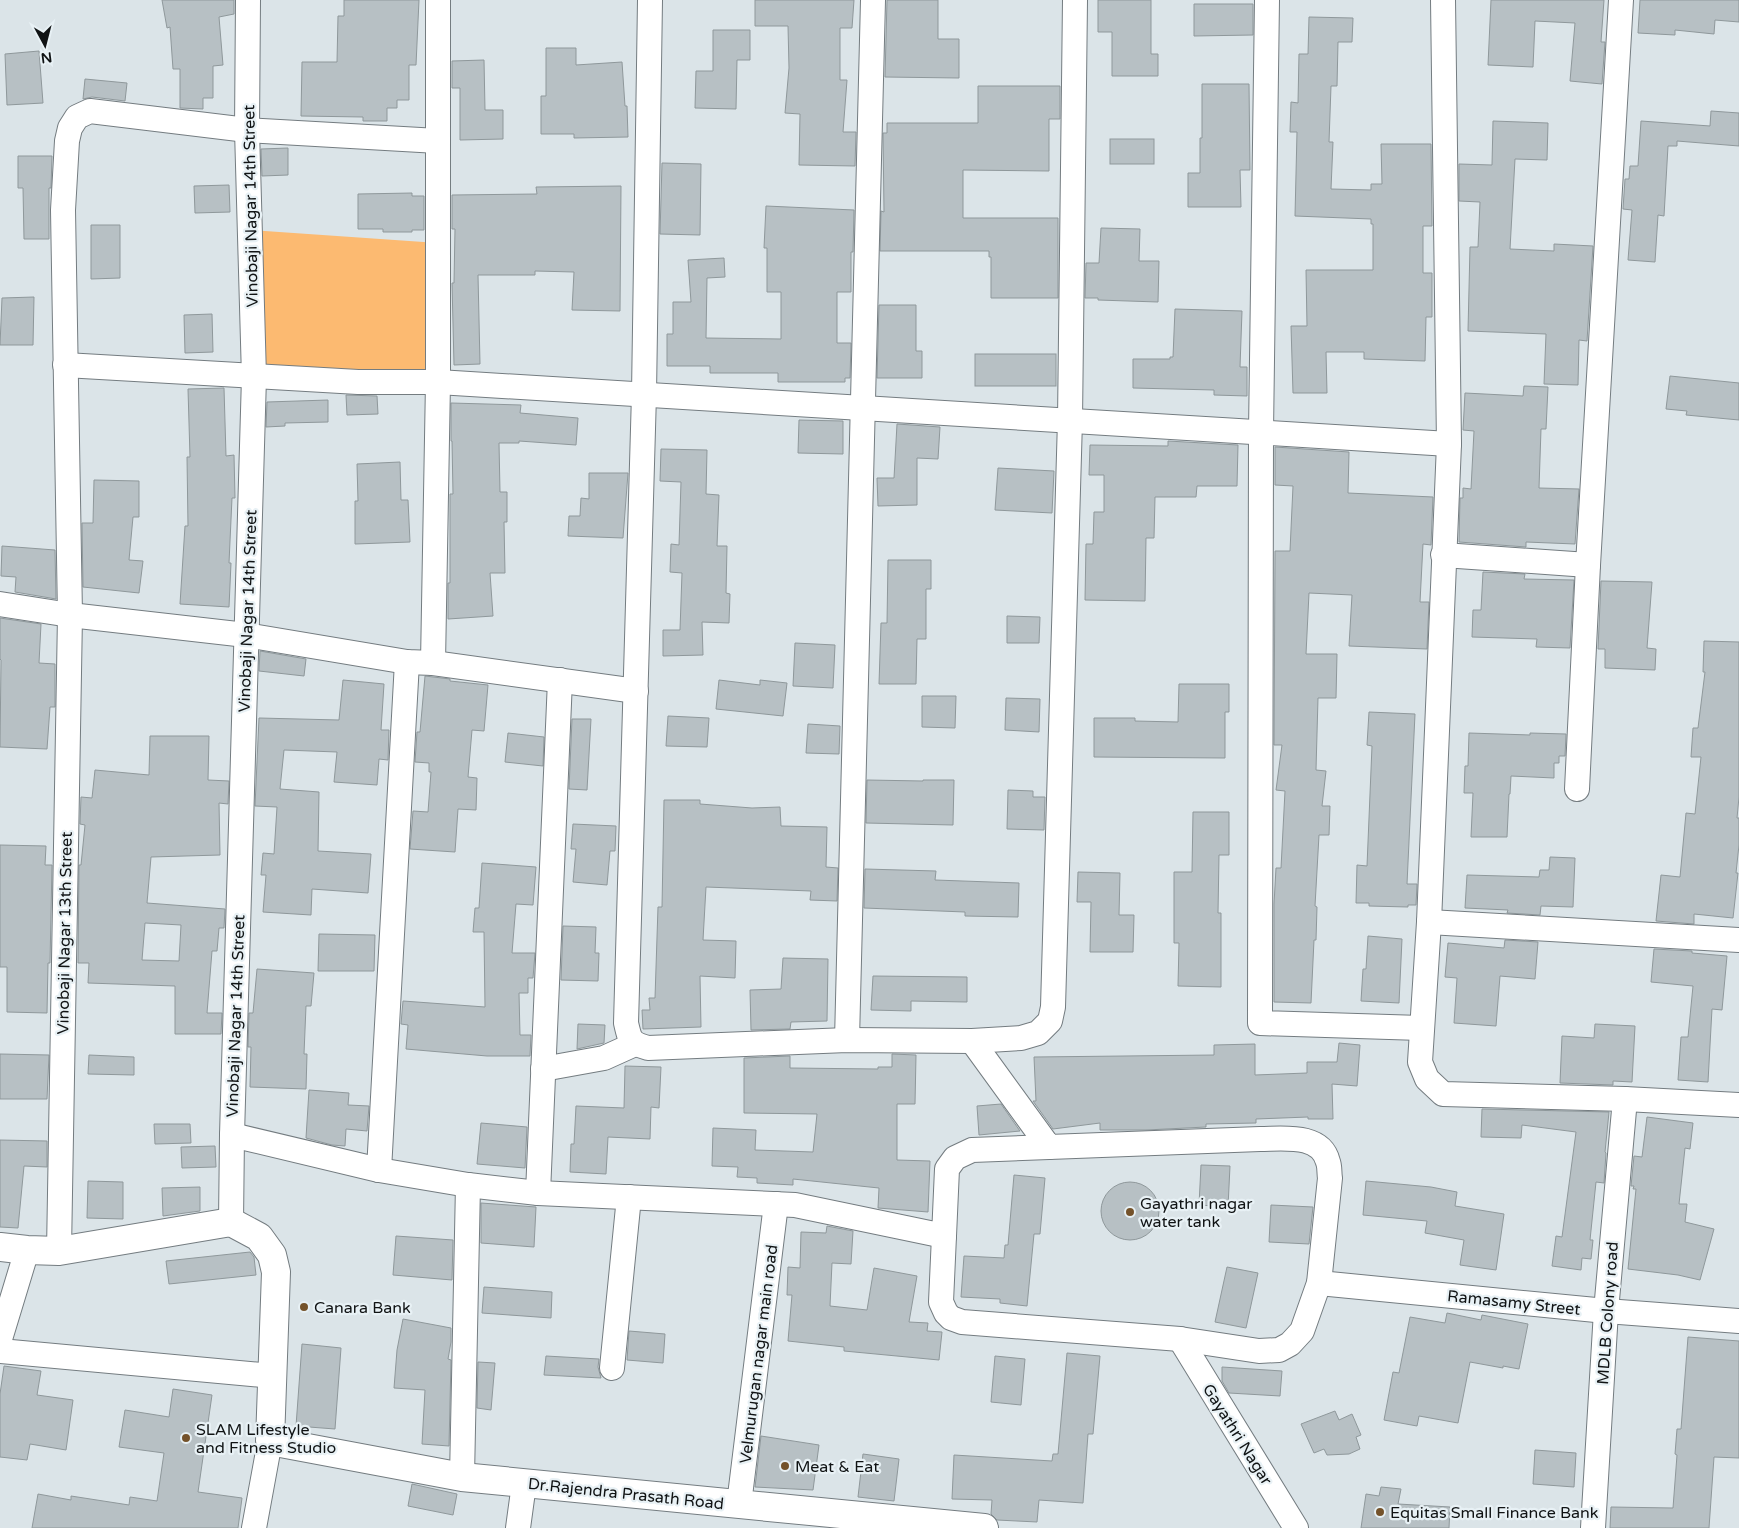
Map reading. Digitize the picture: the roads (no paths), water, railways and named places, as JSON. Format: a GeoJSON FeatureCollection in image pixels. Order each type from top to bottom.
{"type":"FeatureCollection","features":[{"type":"Feature","properties":{"kind":"street","name":"Vinobaji Nagar 14th Street"},"geometry":{"type":"LineString","coordinates":[[231,1222],[254,377],[247,130],[248,0]]}},
{"type":"Feature","properties":{"kind":"street"},"geometry":{"type":"LineString","coordinates":[[433,663],[438,382],[438,0]]}},
{"type":"Feature","properties":{"kind":"street"},"geometry":{"type":"LineString","coordinates":[[650,0],[644,394],[626,1023],[629,1038],[636,1044],[648,1048],[847,1040],[972,1041],[1021,1038],[1038,1033],[1050,1020],[1053,1007],[1070,420],[1074,0]]}},
{"type":"Feature","properties":{"kind":"street"},"geometry":{"type":"LineString","coordinates":[[847,1040],[873,0]]}},
{"type":"Feature","properties":{"kind":"street"},"geometry":{"type":"LineString","coordinates":[[1267,0],[1261,432],[1260,1023],[1422,1028]]}},
{"type":"Feature","properties":{"kind":"street"},"geometry":{"type":"LineString","coordinates":[[1443,0],[1449,444],[1429,922],[1420,1062],[1427,1079],[1434,1088],[1443,1094],[1625,1099],[1739,1106]]}},
{"type":"Feature","properties":{"kind":"street"},"geometry":{"type":"LineString","coordinates":[[1577,789],[1588,564],[1621,0]]}},
{"type":"Feature","properties":{"kind":"street","name":"Vinobaji Nagar 13th Street"},"geometry":{"type":"LineString","coordinates":[[59,1250],[70,615],[63,210],[67,141],[70,128],[77,117],[90,111],[247,130],[438,141]]}},
{"type":"Feature","properties":{"kind":"street"},"geometry":{"type":"LineString","coordinates":[[65,365],[358,382],[438,382],[1449,444]]}},
{"type":"Feature","properties":{"kind":"street"},"geometry":{"type":"LineString","coordinates":[[1443,555],[1588,564]]}},
{"type":"Feature","properties":{"kind":"street"},"geometry":{"type":"LineString","coordinates":[[0,604],[70,615],[246,635],[407,662],[433,663],[636,691]]}},
{"type":"Feature","properties":{"kind":"street"},"geometry":{"type":"LineString","coordinates":[[379,1170],[407,662]]}},
{"type":"Feature","properties":{"kind":"street"},"geometry":{"type":"LineString","coordinates":[[538,1193],[560,680]]}},
{"type":"Feature","properties":{"kind":"street"},"geometry":{"type":"LineString","coordinates":[[1429,922],[1739,940]]}},
{"type":"Feature","properties":{"kind":"street"},"geometry":{"type":"LineString","coordinates":[[972,1041],[1049,1147]]}},
{"type":"Feature","properties":{"kind":"street"},"geometry":{"type":"LineString","coordinates":[[543,1069],[604,1058],[636,1044]]}},
{"type":"Feature","properties":{"kind":"street","name":"MDLB Colony road"},"geometry":{"type":"LineString","coordinates":[[1593,1528],[1606,1311],[1625,1099]]}},
{"type":"Feature","properties":{"kind":"street"},"geometry":{"type":"LineString","coordinates":[[232,1135],[379,1170],[468,1185],[538,1193],[794,1205],[944,1236]]}},
{"type":"Feature","properties":{"kind":"street"},"geometry":{"type":"LineString","coordinates":[[1260,1139],[1294,1139],[1312,1142],[1323,1151],[1328,1161],[1330,1178],[1318,1283],[1302,1331],[1290,1344],[1279,1350],[1260,1351],[1180,1339],[962,1322],[951,1318],[946,1313],[941,1302],[947,1169],[955,1158],[972,1150],[1049,1147],[1260,1139]]}},
{"type":"Feature","properties":{"kind":"street"},"geometry":{"type":"LineString","coordinates":[[462,1477],[468,1185]]}},
{"type":"Feature","properties":{"kind":"street"},"geometry":{"type":"LineString","coordinates":[[612,1368],[629,1197]]}},
{"type":"Feature","properties":{"kind":"street","name":"Velmurugan nagar main road"},"geometry":{"type":"LineString","coordinates":[[739,1504],[776,1204]]}},
{"type":"Feature","properties":{"kind":"street"},"geometry":{"type":"LineString","coordinates":[[0,1247],[27,1250],[59,1250],[231,1222],[259,1237],[272,1255],[276,1272],[270,1442],[254,1528]]}},
{"type":"Feature","properties":{"kind":"street"},"geometry":{"type":"LineString","coordinates":[[0,1339],[27,1250]]}},
{"type":"Feature","properties":{"kind":"street","name":"Ramasamy Street"},"geometry":{"type":"LineString","coordinates":[[1318,1283],[1606,1311],[1739,1321]]}},
{"type":"Feature","properties":{"kind":"street","name":"Gayathri Nagar"},"geometry":{"type":"LineString","coordinates":[[1180,1339],[1296,1528]]}},
{"type":"Feature","properties":{"kind":"street"},"geometry":{"type":"LineString","coordinates":[[0,1351],[272,1376]]}},
{"type":"Feature","properties":{"kind":"street","name":"Dr.Rajendra Prasath Road"},"geometry":{"type":"LineString","coordinates":[[270,1442],[462,1477],[984,1528]]}},
{"type":"Feature","properties":{"kind":"street"},"geometry":{"type":"LineString","coordinates":[[518,1528],[524,1484]]}},
{"type":"Feature","properties":{"kind":"place","name":"Gayathri nagar water tank"},"geometry":{"type":"Point","coordinates":[1130,1212]}},
{"type":"Feature","properties":{"kind":"place","name":"Canara Bank"},"geometry":{"type":"Point","coordinates":[304,1307]}},
{"type":"Feature","properties":{"kind":"place","name":"SLAM Lifestyle and Fitness Studio"},"geometry":{"type":"Point","coordinates":[186,1438]}},
{"type":"Feature","properties":{"kind":"place","name":"Meat & Eat"},"geometry":{"type":"Point","coordinates":[785,1466]}},
{"type":"Feature","properties":{"kind":"place","name":"Equitas Small Finance Bank"},"geometry":{"type":"Point","coordinates":[1380,1512]}}]}
